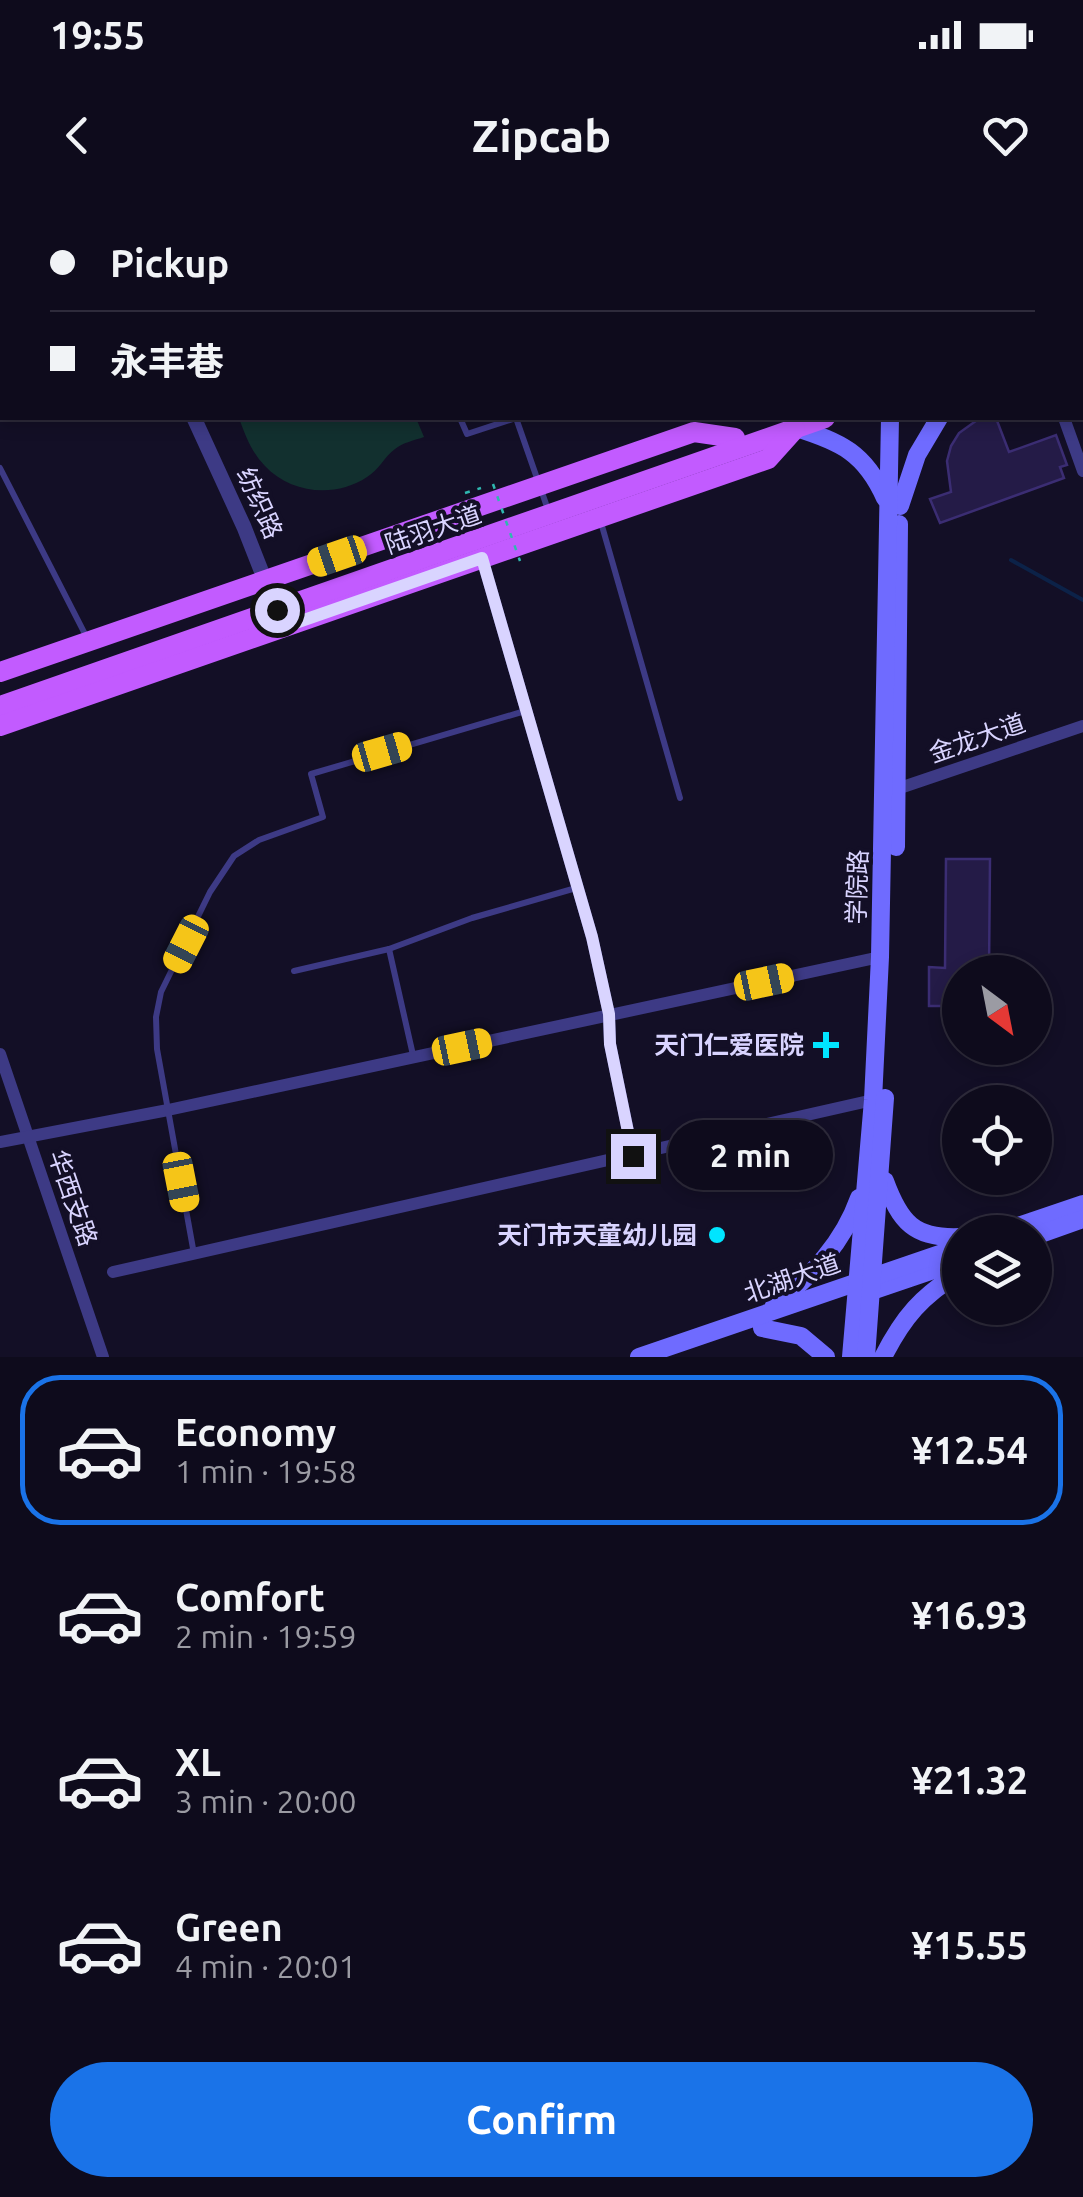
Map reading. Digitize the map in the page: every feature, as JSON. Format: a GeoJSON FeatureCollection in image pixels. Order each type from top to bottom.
{"type":"FeatureCollection","features":[{"type":"Feature","properties":{"kind":"main road","name":"学院路"},"geometry":{"type":"LineString","coordinates":[[866,1357],[865,1286],[892,791],[894,506],[890,420]]}},
{"type":"Feature","properties":{"kind":"main road","name":"学院路"},"geometry":{"type":"LineString","coordinates":[[894,506],[902,420]]}},
{"type":"Feature","properties":{"kind":"main road"},"geometry":{"type":"LineString","coordinates":[[894,506],[937,420]]}},
{"type":"Feature","properties":{"kind":"main road"},"geometry":{"type":"LineString","coordinates":[[543,495],[795,422],[864,460],[894,506]]}},
{"type":"Feature","properties":{"kind":"main road"},"geometry":{"type":"LineString","coordinates":[[0,672],[89,641],[482,558],[597,508],[768,459],[795,422]]}},
{"type":"Feature","properties":{"kind":"main road"},"geometry":{"type":"LineString","coordinates":[[0,726],[275,604],[694,432],[735,438]]}},
{"type":"Feature","properties":{"kind":"main road","name":"陆羽大道"},"geometry":{"type":"LineString","coordinates":[[0,694],[275,604],[597,508]]}},
{"type":"Feature","properties":{"kind":"main road","name":"陆羽大道"},"geometry":{"type":"LineString","coordinates":[[0,706],[275,604]]}},
{"type":"Feature","properties":{"kind":"main road","name":"学院路"},"geometry":{"type":"LineString","coordinates":[[874,1173],[873,1100],[892,791]]}},
{"type":"Feature","properties":{"kind":"main road"},"geometry":{"type":"LineString","coordinates":[[874,1173],[911,1226],[942,1238]]}},
{"type":"Feature","properties":{"kind":"main road"},"geometry":{"type":"LineString","coordinates":[[826,1357],[802,1336],[761,1322],[836,1244],[874,1173]]}},
{"type":"Feature","properties":{"kind":"main road"},"geometry":{"type":"LineString","coordinates":[[1051,1215],[1083,1204]]}},
{"type":"Feature","properties":{"kind":"main road"},"geometry":{"type":"LineString","coordinates":[[1052,1230],[1083,1219]]}},
{"type":"Feature","properties":{"kind":"main road","name":"北湖大道"},"geometry":{"type":"LineString","coordinates":[[640,1357],[761,1322],[942,1254]]}},
{"type":"Feature","properties":{"kind":"main road","name":"北湖大道"},"geometry":{"type":"LineString","coordinates":[[865,1286],[942,1266]]}},
{"type":"Feature","properties":{"kind":"main road"},"geometry":{"type":"LineString","coordinates":[[884,1357],[915,1305],[942,1285]]}},
{"type":"Feature","properties":{"kind":"main road","name":"学院路"},"geometry":{"type":"LineString","coordinates":[[851,1357],[865,1286]]}},
{"type":"Feature","properties":{"kind":"main road","name":"北湖大道"},"geometry":{"type":"LineString","coordinates":[[676,1357],[761,1322]]}},
{"type":"Feature","properties":{"kind":"street","name":"纺织路"},"geometry":{"type":"LineString","coordinates":[[195,420],[275,604]]}},
{"type":"Feature","properties":{"kind":"street"},"geometry":{"type":"LineString","coordinates":[[694,432],[713,420]]}},
{"type":"Feature","properties":{"kind":"street"},"geometry":{"type":"LineString","coordinates":[[1065,420],[1083,471]]}},
{"type":"Feature","properties":{"kind":"street"},"geometry":{"type":"LineString","coordinates":[[482,558],[578,888],[609,1014],[610,1044],[633,1156]]}},
{"type":"Feature","properties":{"kind":"street","name":"金龙大道"},"geometry":{"type":"LineString","coordinates":[[892,791],[1083,726]]}},
{"type":"Feature","properties":{"kind":"street"},"geometry":{"type":"LineString","coordinates":[[0,1142],[168,1110],[880,957]]}},
{"type":"Feature","properties":{"kind":"street","name":"华西支路"},"geometry":{"type":"LineString","coordinates":[[0,1054],[103,1357]]}},
{"type":"Feature","properties":{"kind":"street"},"geometry":{"type":"LineString","coordinates":[[113,1272],[873,1100]]}},
{"type":"Feature","properties":{"kind":"lane"},"geometry":{"type":"LineString","coordinates":[[461,420],[467,434],[510,420]]}},
{"type":"Feature","properties":{"kind":"lane"},"geometry":{"type":"LineString","coordinates":[[517,420],[543,495]]}},
{"type":"Feature","properties":{"kind":"lane"},"geometry":{"type":"LineString","coordinates":[[0,468],[89,641]]}},
{"type":"Feature","properties":{"kind":"lane"},"geometry":{"type":"LineString","coordinates":[[597,508],[680,798]]}},
{"type":"Feature","properties":{"kind":"lane"},"geometry":{"type":"LineString","coordinates":[[194,1254],[157,1049],[158,1005],[210,892],[234,856],[259,840],[323,817],[311,774],[526,710]]}},
{"type":"Feature","properties":{"kind":"lane"},"geometry":{"type":"LineString","coordinates":[[294,971],[390,948],[472,918],[578,888]]}},
{"type":"Feature","properties":{"kind":"lane"},"geometry":{"type":"LineString","coordinates":[[390,948],[413,1058]]}},
{"type":"Feature","properties":{"kind":"path"},"geometry":{"type":"LineString","coordinates":[[493,484],[520,561]]}},
{"type":"Feature","properties":{"kind":"green space"},"geometry":{"type":"Polygon","coordinates":[[[240,420],[417,420],[424,437],[398,447],[355,484],[314,490],[276,475],[265,466],[240,420]]]}},
{"type":"Feature","properties":{"kind":"building"},"geometry":{"type":"Polygon","coordinates":[[[977,420],[997,420],[1009,452],[1056,435],[1067,465],[1060,467],[1064,478],[940,523],[930,499],[951,492],[947,461],[959,433],[977,420]]]}},
{"type":"Feature","properties":{"kind":"building"},"geometry":{"type":"Polygon","coordinates":[[[946,859],[990,859],[989,955],[945,955],[946,859]]]}},
{"type":"Feature","properties":{"kind":"building"},"geometry":{"type":"Polygon","coordinates":[[[929,967],[942,968],[942,1006],[929,1006],[929,967]]]}},
{"type":"Feature","properties":{"kind":"waterway"},"geometry":{"type":"LineString","coordinates":[[1011,560],[1083,600]]}},
{"type":"Feature","properties":{"kind":"place","name":"天门仁爱医院"},"geometry":{"type":"Point","coordinates":[826,1045]}},
{"type":"Feature","properties":{"kind":"place","name":"天门市天童幼儿园"},"geometry":{"type":"Point","coordinates":[717,1235]}},
{"type":"Feature","properties":{"kind":"route"},"geometry":{"type":"LineString","coordinates":[[277,610],[284,627],[482,558],[592,937],[633,1156]]}}]}
